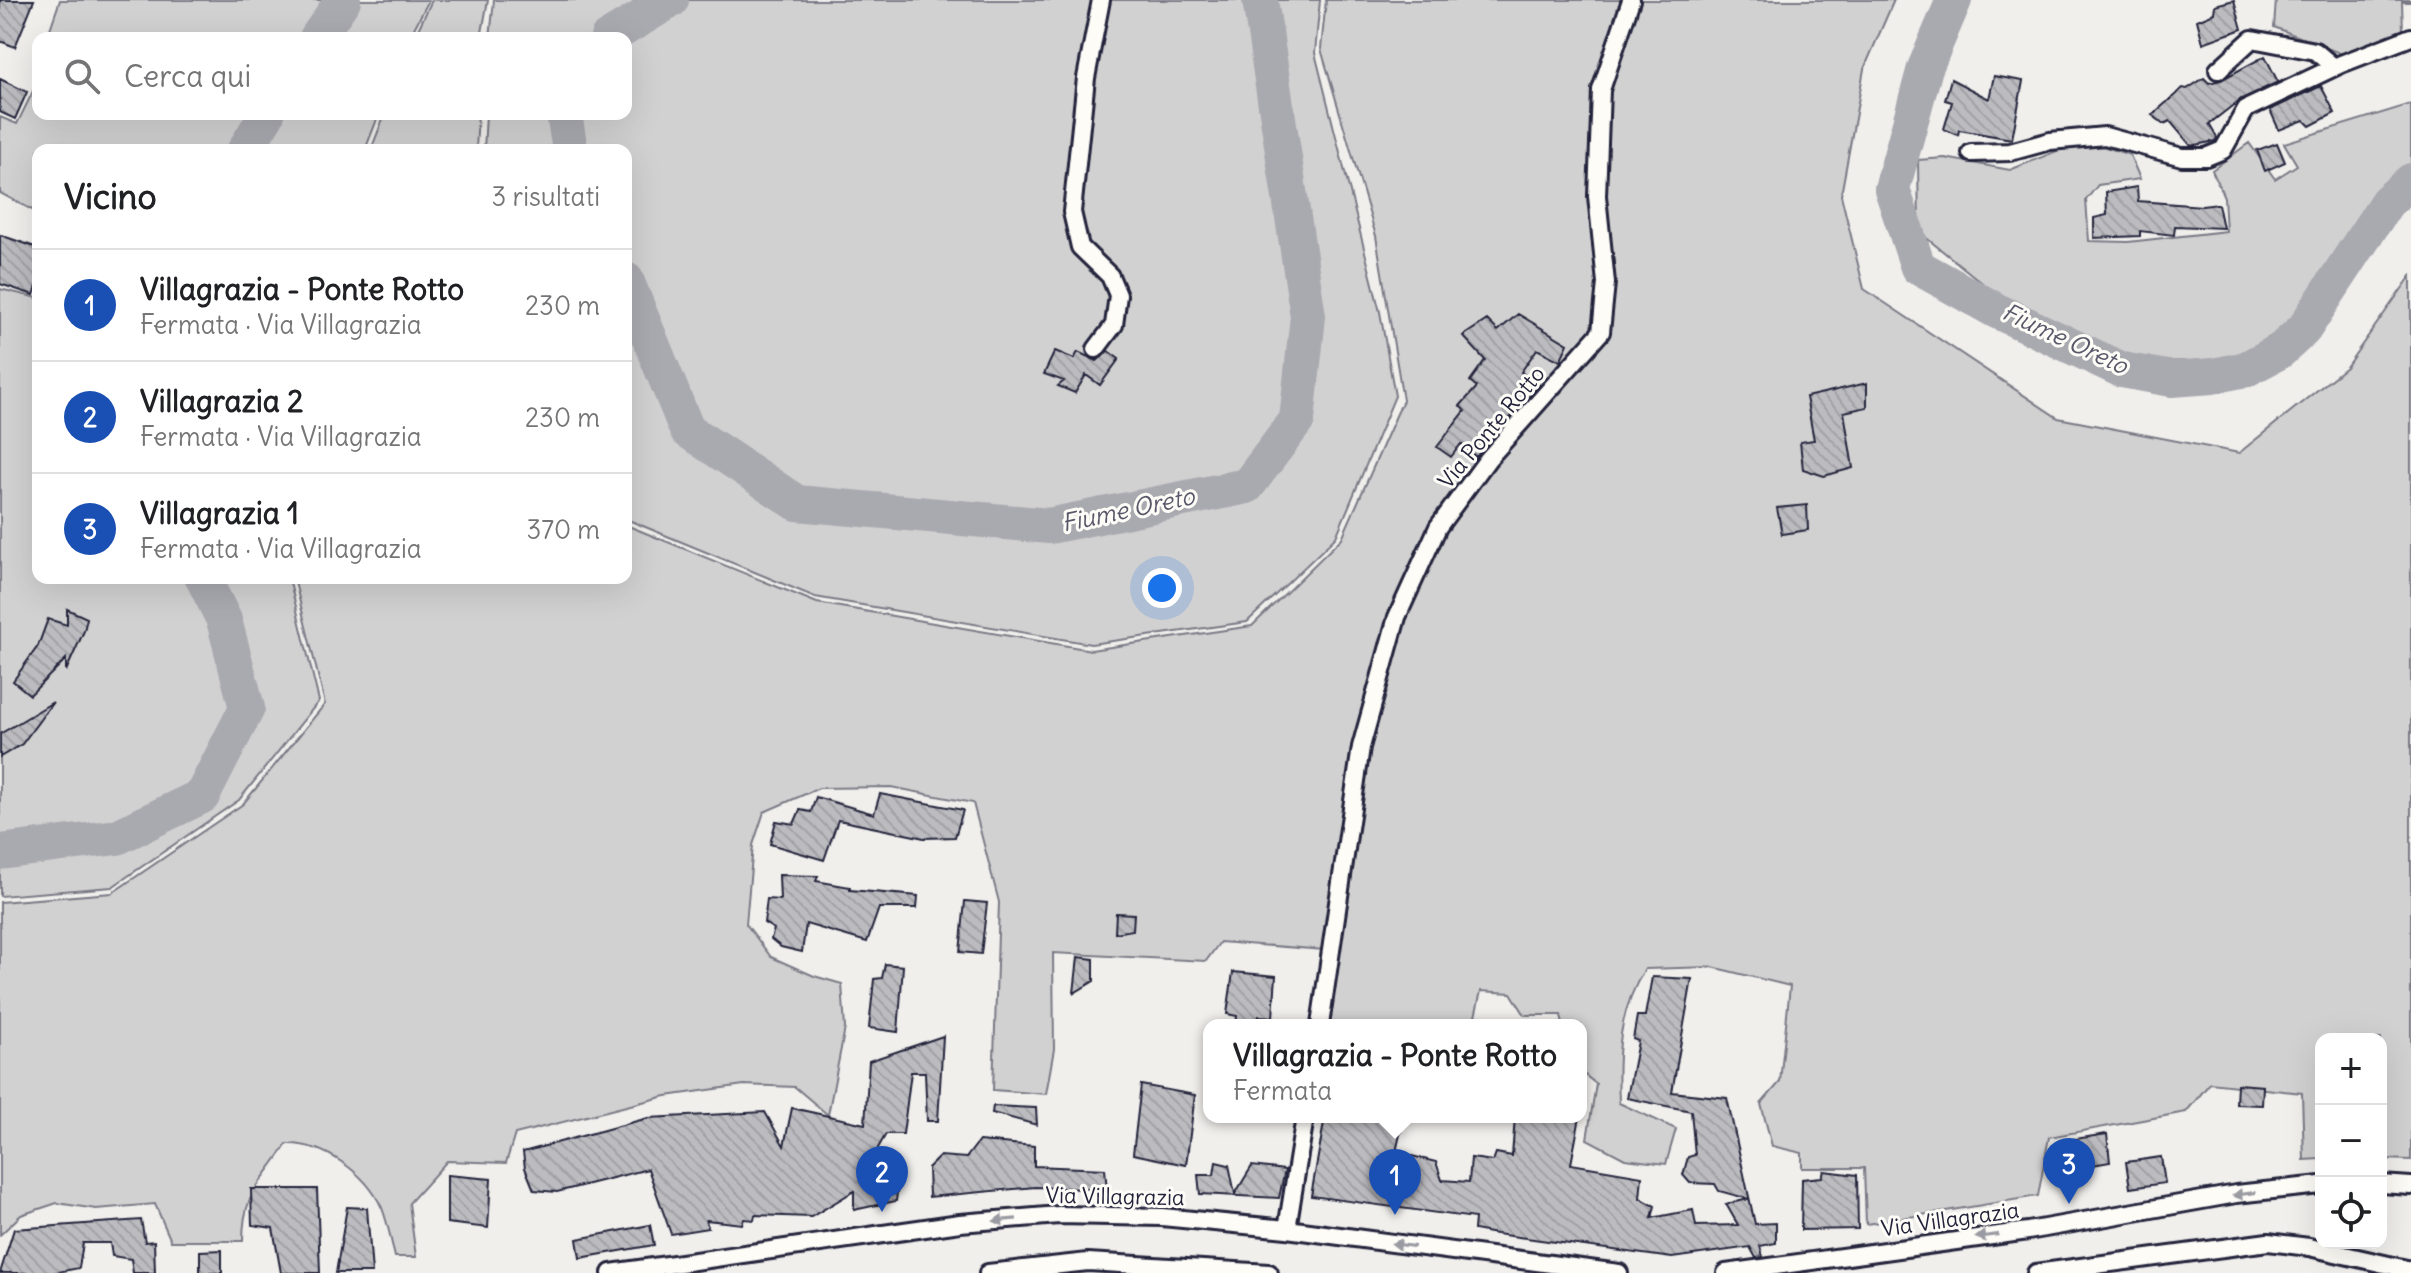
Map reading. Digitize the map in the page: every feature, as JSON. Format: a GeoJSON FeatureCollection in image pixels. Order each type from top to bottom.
{"type":"FeatureCollection","features":[{"type":"Feature","properties":{"kind":"street"},"geometry":{"type":"LineString","coordinates":[[1096,349],[1114,325],[1118,295],[1110,276],[1080,247],[1072,212],[1086,78],[1101,0]]}},
{"type":"Feature","properties":{"kind":"street","name":"Via Ponte Rotto"},"geometry":{"type":"LineString","coordinates":[[1321,1019],[1361,747],[1397,617],[1438,527],[1488,459],[1601,332],[1606,283],[1597,196],[1601,90],[1631,0]]}},
{"type":"Feature","properties":{"kind":"street"},"geometry":{"type":"LineString","coordinates":[[1971,153],[2010,152],[2050,141],[2105,136],[2182,157],[2206,157],[2223,150],[2246,109],[2334,67],[2411,37]]}},
{"type":"Feature","properties":{"kind":"street"},"geometry":{"type":"LineString","coordinates":[[2218,70],[2252,39],[2315,51],[2334,67]]}},
{"type":"Feature","properties":{"kind":"street"},"geometry":{"type":"LineString","coordinates":[[1287,1229],[1304,1123]]}},
{"type":"Feature","properties":{"kind":"street"},"geometry":{"type":"LineString","coordinates":[[2387,1184],[2411,1186]]}},
{"type":"Feature","properties":{"kind":"street","name":"Via Villagrazia"},"geometry":{"type":"LineString","coordinates":[[1726,1273],[2028,1231],[2236,1194],[2315,1186]]}},
{"type":"Feature","properties":{"kind":"street","name":"Via Villagrazia"},"geometry":{"type":"LineString","coordinates":[[611,1273],[960,1223],[1059,1215],[1162,1217],[1287,1229],[1501,1266],[1619,1273]]}},
{"type":"Feature","properties":{"kind":"street"},"geometry":{"type":"LineString","coordinates":[[2036,1273],[2268,1242],[2309,1247],[2411,1270]]}},
{"type":"Feature","properties":{"kind":"street"},"geometry":{"type":"LineString","coordinates":[[988,1273],[1088,1262],[1138,1268],[1269,1273]]}},
{"type":"Feature","properties":{"kind":"shaded area"},"geometry":{"type":"Polygon","coordinates":[[[60,0],[429,0],[412,32],[49,32],[60,0]]]}},
{"type":"Feature","properties":{"kind":"shaded area"},"geometry":{"type":"Polygon","coordinates":[[[432,0],[488,0],[482,32],[417,32],[432,0]]]}},
{"type":"Feature","properties":{"kind":"shaded area"},"geometry":{"type":"Polygon","coordinates":[[[494,0],[1320,0],[1315,53],[1380,312],[1395,396],[1336,537],[1247,622],[1091,644],[815,597],[632,521],[632,144],[484,144],[486,120],[632,120],[632,32],[491,32],[494,0]]]}},
{"type":"Feature","properties":{"kind":"shaded area"},"geometry":{"type":"Polygon","coordinates":[[[1326,0],[1894,0],[1864,69],[1841,195],[1864,289],[2058,418],[2239,453],[2346,367],[2411,276],[2411,1160],[2387,1159],[2387,1033],[2315,1033],[2315,1159],[2304,1160],[2302,1093],[2210,1083],[2186,1112],[2049,1137],[2038,1196],[1866,1224],[1864,1168],[1802,1168],[1802,1153],[1772,1146],[1761,1104],[1780,1082],[1790,986],[1712,967],[1645,969],[1624,1017],[1618,1067],[1619,1103],[1676,1129],[1666,1164],[1625,1159],[1587,1139],[1596,1084],[1587,1077],[1587,1019],[1525,1015],[1511,993],[1481,991],[1474,1019],[1329,1019],[1334,968],[1325,950],[1220,942],[1206,961],[1053,953],[1054,1049],[1046,1094],[993,1090],[999,902],[973,803],[891,787],[819,788],[764,812],[753,845],[746,924],[771,957],[814,976],[842,984],[845,1028],[828,1115],[795,1087],[744,1085],[666,1096],[515,1134],[506,1163],[447,1161],[409,1203],[416,1257],[395,1257],[382,1208],[355,1172],[315,1149],[287,1144],[250,1199],[243,1241],[171,1241],[155,1204],[96,1209],[57,1203],[21,1215],[0,1235],[0,902],[112,893],[243,804],[325,704],[295,584],[632,584],[632,527],[817,603],[1091,650],[1252,626],[1342,538],[1403,400],[1376,236],[1321,49],[1326,0]]]}},
{"type":"Feature","properties":{"kind":"shaded area"},"geometry":{"type":"Polygon","coordinates":[[[2276,0],[2411,2],[2402,2],[2403,31],[2342,54],[2274,27],[2276,0]]]}},
{"type":"Feature","properties":{"kind":"shaded area"},"geometry":{"type":"Polygon","coordinates":[[[32,93],[32,120],[377,120],[367,144],[32,144],[32,210],[0,193],[0,117],[17,124],[32,93]]]}},
{"type":"Feature","properties":{"kind":"shaded area"},"geometry":{"type":"Polygon","coordinates":[[[2411,104],[2411,167],[2357,233],[2294,323],[2230,360],[2152,362],[2082,338],[1996,294],[1919,232],[1918,160],[1945,158],[2010,170],[2084,140],[2130,155],[2140,179],[2098,185],[2086,200],[2089,241],[2128,242],[2226,231],[2224,197],[2212,170],[2249,143],[2275,179],[2297,165],[2284,143],[2411,104]]]}},
{"type":"Feature","properties":{"kind":"shaded area"},"geometry":{"type":"Polygon","coordinates":[[[383,120],[478,120],[476,144],[373,144],[383,120]]]}},
{"type":"Feature","properties":{"kind":"shaded area"},"geometry":{"type":"Polygon","coordinates":[[[0,289],[32,297],[32,584],[290,584],[319,701],[239,800],[112,887],[0,896],[0,289]]]}},
{"type":"Feature","properties":{"kind":"building"},"geometry":{"type":"Polygon","coordinates":[[[0,0],[34,0],[15,47],[0,41],[0,0]]]}},
{"type":"Feature","properties":{"kind":"building"},"geometry":{"type":"Polygon","coordinates":[[[2234,0],[2242,29],[2203,43],[2197,20],[2214,13],[2215,5],[2234,0]]]}},
{"type":"Feature","properties":{"kind":"building"},"geometry":{"type":"Polygon","coordinates":[[[2265,56],[2278,82],[2241,99],[2209,124],[2217,138],[2215,141],[2191,146],[2170,121],[2164,124],[2152,115],[2183,88],[2187,89],[2204,78],[2209,83],[2221,80],[2265,56]]]}},
{"type":"Feature","properties":{"kind":"building"},"geometry":{"type":"Polygon","coordinates":[[[1994,76],[2023,81],[2012,139],[1959,130],[1958,135],[1944,129],[1952,102],[1945,100],[1951,79],[1989,99],[1994,76]]]}},
{"type":"Feature","properties":{"kind":"building"},"geometry":{"type":"Polygon","coordinates":[[[0,79],[27,92],[15,119],[0,112],[0,79]]]}},
{"type":"Feature","properties":{"kind":"building"},"geometry":{"type":"Polygon","coordinates":[[[2321,86],[2335,113],[2310,126],[2304,120],[2279,130],[2270,110],[2321,86]]]}},
{"type":"Feature","properties":{"kind":"building"},"geometry":{"type":"Polygon","coordinates":[[[2277,143],[2285,162],[2265,171],[2257,150],[2277,143]]]}},
{"type":"Feature","properties":{"kind":"building"},"geometry":{"type":"Polygon","coordinates":[[[2137,187],[2138,201],[2202,206],[2218,204],[2223,228],[2175,226],[2174,235],[2140,231],[2140,236],[2094,238],[2094,218],[2107,215],[2106,192],[2137,187]]]}},
{"type":"Feature","properties":{"kind":"building"},"geometry":{"type":"Polygon","coordinates":[[[0,235],[32,246],[32,294],[0,284],[0,235]]]}},
{"type":"Feature","properties":{"kind":"building"},"geometry":{"type":"Polygon","coordinates":[[[1518,314],[1568,344],[1560,361],[1537,349],[1521,372],[1539,385],[1476,457],[1461,444],[1451,457],[1437,447],[1465,411],[1460,406],[1477,387],[1470,381],[1485,360],[1463,336],[1487,320],[1498,331],[1518,314]]]}},
{"type":"Feature","properties":{"kind":"building"},"geometry":{"type":"Polygon","coordinates":[[[1055,351],[1074,359],[1078,352],[1097,361],[1108,351],[1119,359],[1100,385],[1086,375],[1075,393],[1058,386],[1064,381],[1044,374],[1055,351]]]}},
{"type":"Feature","properties":{"kind":"building"},"geometry":{"type":"Polygon","coordinates":[[[1867,383],[1867,407],[1844,412],[1853,468],[1824,476],[1803,469],[1800,442],[1814,440],[1806,397],[1867,383]]]}},
{"type":"Feature","properties":{"kind":"building"},"geometry":{"type":"Polygon","coordinates":[[[1807,505],[1808,530],[1782,534],[1777,508],[1807,505]]]}},
{"type":"Feature","properties":{"kind":"building"},"geometry":{"type":"Polygon","coordinates":[[[67,609],[87,618],[84,631],[66,671],[66,659],[30,695],[13,681],[38,646],[48,619],[67,625],[67,609]]]}},
{"type":"Feature","properties":{"kind":"building"},"geometry":{"type":"Polygon","coordinates":[[[53,702],[22,744],[0,757],[0,734],[53,702]]]}},
{"type":"Feature","properties":{"kind":"building"},"geometry":{"type":"Polygon","coordinates":[[[880,794],[963,810],[955,837],[924,838],[838,820],[824,860],[770,844],[776,821],[794,824],[800,810],[811,812],[816,797],[874,814],[880,794]]]}},
{"type":"Feature","properties":{"kind":"building"},"geometry":{"type":"Polygon","coordinates":[[[779,875],[818,876],[816,881],[850,887],[850,890],[918,896],[917,908],[879,908],[867,942],[806,924],[802,952],[781,947],[771,939],[774,929],[764,923],[767,899],[780,900],[779,875]]]}},
{"type":"Feature","properties":{"kind":"building"},"geometry":{"type":"Polygon","coordinates":[[[965,901],[987,903],[981,954],[960,952],[965,901]]]}},
{"type":"Feature","properties":{"kind":"building"},"geometry":{"type":"Polygon","coordinates":[[[1116,913],[1134,914],[1133,930],[1115,933],[1116,913]]]}},
{"type":"Feature","properties":{"kind":"building"},"geometry":{"type":"Polygon","coordinates":[[[1078,957],[1094,959],[1094,981],[1074,993],[1078,957]]]}},
{"type":"Feature","properties":{"kind":"building"},"geometry":{"type":"Polygon","coordinates":[[[885,964],[903,966],[898,1032],[869,1028],[874,979],[882,978],[885,964]]]}},
{"type":"Feature","properties":{"kind":"building"},"geometry":{"type":"Polygon","coordinates":[[[1233,972],[1276,976],[1273,1017],[1237,1019],[1237,1016],[1227,1014],[1233,972]]]}},
{"type":"Feature","properties":{"kind":"building"},"geometry":{"type":"Polygon","coordinates":[[[1652,977],[1692,979],[1672,1092],[1727,1098],[1755,1224],[1776,1223],[1776,1243],[1760,1246],[1763,1257],[1756,1258],[1750,1247],[1672,1258],[1496,1234],[1474,1230],[1475,1218],[1311,1196],[1324,1123],[1403,1123],[1396,1152],[1436,1162],[1442,1180],[1469,1182],[1471,1158],[1493,1161],[1496,1153],[1512,1156],[1515,1123],[1579,1123],[1571,1164],[1642,1176],[1640,1198],[1655,1206],[1652,1218],[1693,1210],[1696,1226],[1738,1225],[1726,1204],[1749,1199],[1719,1191],[1715,1184],[1690,1183],[1683,1175],[1688,1157],[1695,1155],[1691,1111],[1627,1098],[1638,1041],[1633,1039],[1637,1016],[1645,1016],[1652,977]]]}},
{"type":"Feature","properties":{"kind":"building"},"geometry":{"type":"Polygon","coordinates":[[[943,1036],[938,1121],[927,1121],[925,1072],[911,1072],[903,1134],[886,1134],[878,1148],[878,1167],[900,1168],[896,1201],[854,1210],[854,1191],[811,1217],[755,1215],[754,1220],[744,1219],[742,1224],[706,1220],[708,1228],[671,1234],[648,1169],[557,1192],[534,1190],[525,1168],[523,1152],[648,1118],[765,1112],[784,1146],[792,1108],[865,1124],[869,1061],[943,1036]]]}},
{"type":"Feature","properties":{"kind":"building"},"geometry":{"type":"Polygon","coordinates":[[[2237,1084],[2263,1086],[2262,1105],[2236,1104],[2237,1084]]]}},
{"type":"Feature","properties":{"kind":"building"},"geometry":{"type":"Polygon","coordinates":[[[1141,1085],[1195,1095],[1186,1165],[1133,1154],[1141,1085]]]}},
{"type":"Feature","properties":{"kind":"building"},"geometry":{"type":"Polygon","coordinates":[[[993,1106],[1036,1108],[1037,1125],[992,1113],[993,1106]]]}},
{"type":"Feature","properties":{"kind":"building"},"geometry":{"type":"Polygon","coordinates":[[[2107,1134],[2110,1162],[2081,1167],[2075,1139],[2107,1134]]]}},
{"type":"Feature","properties":{"kind":"building"},"geometry":{"type":"Polygon","coordinates":[[[979,1141],[1034,1146],[1034,1166],[1105,1169],[1107,1190],[1035,1187],[929,1197],[928,1168],[940,1156],[966,1158],[979,1141]]]}},
{"type":"Feature","properties":{"kind":"building"},"geometry":{"type":"Polygon","coordinates":[[[2161,1157],[2165,1183],[2130,1188],[2126,1162],[2161,1157]]]}},
{"type":"Feature","properties":{"kind":"building"},"geometry":{"type":"Polygon","coordinates":[[[1216,1162],[1229,1165],[1235,1194],[1252,1166],[1285,1170],[1279,1198],[1200,1194],[1198,1175],[1214,1175],[1216,1162]]]}},
{"type":"Feature","properties":{"kind":"building"},"geometry":{"type":"Polygon","coordinates":[[[1824,1171],[1857,1175],[1858,1229],[1801,1230],[1802,1179],[1822,1177],[1824,1171]]]}},
{"type":"Feature","properties":{"kind":"building"},"geometry":{"type":"Polygon","coordinates":[[[447,1175],[491,1179],[488,1228],[447,1223],[447,1175]]]}},
{"type":"Feature","properties":{"kind":"building"},"geometry":{"type":"Polygon","coordinates":[[[251,1189],[317,1189],[320,1273],[281,1273],[273,1228],[252,1225],[251,1189]]]}},
{"type":"Feature","properties":{"kind":"building"},"geometry":{"type":"Polygon","coordinates":[[[347,1207],[367,1208],[372,1273],[336,1273],[347,1207]]]}},
{"type":"Feature","properties":{"kind":"building"},"geometry":{"type":"Polygon","coordinates":[[[141,1220],[145,1242],[154,1241],[155,1273],[133,1273],[131,1259],[112,1256],[110,1243],[83,1243],[79,1268],[53,1273],[0,1273],[14,1229],[141,1220]]]}},
{"type":"Feature","properties":{"kind":"building"},"geometry":{"type":"Polygon","coordinates":[[[650,1225],[654,1245],[580,1258],[577,1239],[650,1225]]]}},
{"type":"Feature","properties":{"kind":"building"},"geometry":{"type":"Polygon","coordinates":[[[222,1250],[222,1273],[200,1273],[200,1251],[222,1250]]]}},
{"type":"Feature","properties":{"kind":"waterway","name":"Fiume Oreto"},"geometry":{"type":"LineString","coordinates":[[321,32],[343,0]]}},
{"type":"Feature","properties":{"kind":"waterway","name":"Fiume Oreto"},"geometry":{"type":"LineString","coordinates":[[618,32],[671,0]]}},
{"type":"Feature","properties":{"kind":"waterway","name":"Fiume Oreto"},"geometry":{"type":"LineString","coordinates":[[632,295],[687,430],[797,503],[1049,526],[1247,486],[1297,420],[1308,316],[1260,0]]}},
{"type":"Feature","properties":{"kind":"waterway","name":"Fiume Oreto"},"geometry":{"type":"LineString","coordinates":[[1954,0],[1925,68],[1892,189],[1918,267],[1997,311],[2122,370],[2172,379],[2213,376],[2246,369],[2280,351],[2304,329],[2387,202],[2411,181]]}},
{"type":"Feature","properties":{"kind":"waterway","name":"Fiume Oreto"},"geometry":{"type":"LineString","coordinates":[[249,144],[263,120]]}},
{"type":"Feature","properties":{"kind":"waterway","name":"Fiume Oreto"},"geometry":{"type":"LineString","coordinates":[[565,120],[569,144]]}},
{"type":"Feature","properties":{"kind":"waterway","name":"Fiume Oreto"},"geometry":{"type":"LineString","coordinates":[[0,852],[117,837],[202,796],[247,708],[224,620],[206,584]]}},
{"type":"Feature","properties":{"kind":"place","name":"Villagrazia 1"},"geometry":{"type":"Point","coordinates":[2069,1204]}},
{"type":"Feature","properties":{"kind":"place","name":"Villagrazia 2"},"geometry":{"type":"Point","coordinates":[882,1212]}},
{"type":"Feature","properties":{"kind":"place","name":"Villagrazia - Ponte Rotto"},"geometry":{"type":"Point","coordinates":[1395,1215]}}]}
